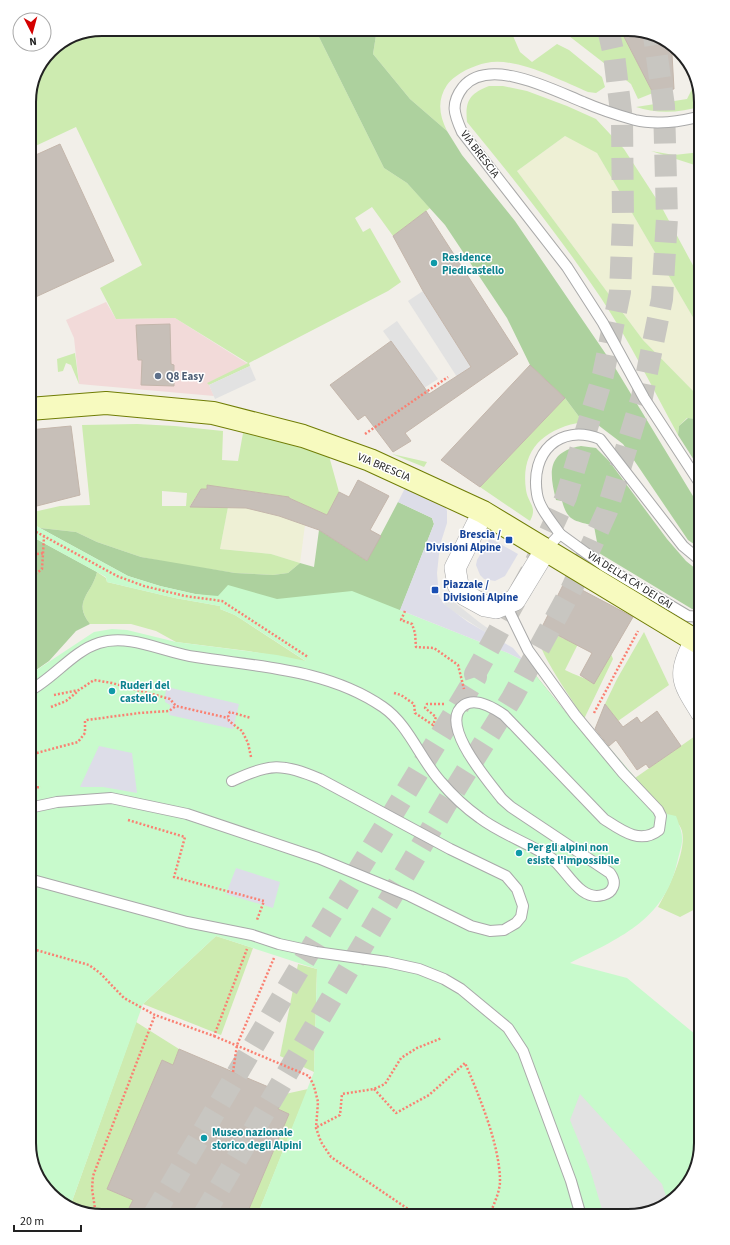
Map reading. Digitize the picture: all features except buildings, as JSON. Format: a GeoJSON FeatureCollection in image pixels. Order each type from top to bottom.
{"type":"FeatureCollection","features":[{"type":"Feature","properties":{"kind":"street","name":"VIA BRESCIA"},"geometry":{"type":"LineString","coordinates":[[36,408],[106,403],[213,413],[303,436],[370,460],[483,512],[553,542],[694,639]]}},
{"type":"Feature","properties":{"kind":"street"},"geometry":{"type":"LineString","coordinates":[[483,512],[455,568],[455,575],[458,586],[465,595],[485,606],[496,608],[515,600],[553,542]]}},
{"type":"Feature","properties":{"kind":"street"},"geometry":{"type":"LineString","coordinates":[[694,647],[686,658],[683,667],[684,678],[694,701]]}},
{"type":"Feature","properties":{"kind":"lane","name":"VIA BRESCIA"},"geometry":{"type":"LineString","coordinates":[[694,118],[675,122],[636,120],[585,103],[515,76],[495,74],[475,78],[466,84],[458,93],[454,104],[455,117],[462,132],[567,267],[603,323],[644,398],[694,474]]}},
{"type":"Feature","properties":{"kind":"lane","name":"VIA BRESCIA"},"geometry":{"type":"LineString","coordinates":[[553,542],[539,502],[537,488],[538,465],[544,452],[553,443],[564,436],[575,433],[586,434],[600,440],[683,546],[694,555]]}},
{"type":"Feature","properties":{"kind":"lane","name":"VIA DELLA CA' DEI GAI"},"geometry":{"type":"LineString","coordinates":[[553,542],[611,570],[688,616],[694,616]]}},
{"type":"Feature","properties":{"kind":"lane"},"geometry":{"type":"LineString","coordinates":[[36,686],[97,643],[124,641],[195,657],[281,669],[336,684],[358,692],[384,708],[407,732],[440,782],[481,819],[553,860],[586,894],[595,897],[610,892],[614,886],[613,878],[610,873],[511,807],[494,788],[458,734],[456,716],[459,709],[465,704],[472,702],[487,705],[504,715],[604,819],[621,830],[638,837],[647,837],[659,830],[661,825],[658,810],[623,773],[588,732],[528,650],[506,605]]}},
{"type":"Feature","properties":{"kind":"lane"},"geometry":{"type":"LineString","coordinates":[[36,806],[57,802],[111,798],[187,814],[318,858],[410,896],[471,926],[490,931],[504,930],[516,923],[521,916],[523,906],[517,889],[506,876],[450,849],[300,770],[275,767],[256,770],[232,781]]}},
{"type":"Feature","properties":{"kind":"lane"},"geometry":{"type":"LineString","coordinates":[[36,881],[188,922],[252,935],[316,952],[387,962],[419,969],[444,979],[461,989],[508,1028],[523,1051],[571,1181],[579,1209]]}},
{"type":"Feature","properties":{"kind":"path"},"geometry":{"type":"LineString","coordinates":[[360,437],[448,377]]}},
{"type":"Feature","properties":{"kind":"path"},"geometry":{"type":"LineString","coordinates":[[36,532],[117,576],[130,581],[185,596],[222,601],[311,659]]}},
{"type":"Feature","properties":{"kind":"path"},"geometry":{"type":"LineString","coordinates":[[36,574],[42,569],[44,537]]}},
{"type":"Feature","properties":{"kind":"path"},"geometry":{"type":"LineString","coordinates":[[36,554],[44,553]]}},
{"type":"Feature","properties":{"kind":"path"},"geometry":{"type":"LineString","coordinates":[[404,611],[401,620],[412,624],[415,634],[416,647],[434,648],[458,665],[463,685],[465,704]]}},
{"type":"Feature","properties":{"kind":"path"},"geometry":{"type":"LineString","coordinates":[[588,732],[597,705],[639,630]]}},
{"type":"Feature","properties":{"kind":"path"},"geometry":{"type":"LineString","coordinates":[[51,707],[66,701],[94,680],[112,683],[170,699],[176,706],[228,718],[244,736],[252,761]]}},
{"type":"Feature","properties":{"kind":"path"},"geometry":{"type":"LineString","coordinates":[[47,697],[79,690]]}},
{"type":"Feature","properties":{"kind":"path"},"geometry":{"type":"LineString","coordinates":[[36,753],[78,742],[84,736],[84,724],[87,720],[139,713],[169,712],[176,706]]}},
{"type":"Feature","properties":{"kind":"path"},"geometry":{"type":"LineString","coordinates":[[228,718],[229,713],[232,712],[251,718]]}},
{"type":"Feature","properties":{"kind":"path"},"geometry":{"type":"LineString","coordinates":[[159,829],[185,837],[174,877],[264,901],[214,1036]]}},
{"type":"Feature","properties":{"kind":"path"},"geometry":{"type":"LineString","coordinates":[[36,950],[89,965],[100,973],[124,998],[155,1015],[237,1045],[309,1076],[314,1086],[318,1102],[316,1128],[321,1142],[331,1157],[407,1209]]}},
{"type":"Feature","properties":{"kind":"path"},"geometry":{"type":"LineString","coordinates":[[233,1072],[237,1045],[270,967]]}},
{"type":"Feature","properties":{"kind":"path"},"geometry":{"type":"LineString","coordinates":[[95,1209],[92,1189],[93,1176],[155,1015]]}},
{"type":"Feature","properties":{"kind":"path"},"geometry":{"type":"LineString","coordinates":[[316,1128],[340,1115],[342,1094],[374,1089],[384,1084],[401,1058],[417,1048],[442,1038]]}},
{"type":"Feature","properties":{"kind":"path"},"geometry":{"type":"LineString","coordinates":[[374,1089],[396,1113],[428,1095],[465,1063],[483,1105],[497,1162],[500,1182],[491,1209]]}},
{"type":"Feature","properties":{"kind":"shaded area"},"geometry":{"type":"Polygon","coordinates":[[[423,291],[471,367],[457,377],[408,301],[423,291]]]}},
{"type":"Feature","properties":{"kind":"shaded area"},"geometry":{"type":"Polygon","coordinates":[[[106,302],[116,319],[175,318],[248,364],[208,383],[214,396],[79,384],[74,338],[66,320],[106,302]]]}},
{"type":"Feature","properties":{"kind":"shaded area"},"geometry":{"type":"Polygon","coordinates":[[[397,321],[438,379],[424,388],[383,331],[397,321]]]}},
{"type":"Feature","properties":{"kind":"shaded area"},"geometry":{"type":"Polygon","coordinates":[[[250,366],[256,380],[215,399],[209,385],[250,366]]]}},
{"type":"Feature","properties":{"kind":"shaded area"},"geometry":{"type":"Polygon","coordinates":[[[405,488],[445,506],[447,511],[447,523],[440,545],[437,573],[439,596],[444,604],[468,622],[513,648],[524,661],[508,653],[400,610],[434,524],[432,518],[398,502],[405,488]]]}},
{"type":"Feature","properties":{"kind":"shaded area"},"geometry":{"type":"Polygon","coordinates":[[[490,538],[518,554],[505,576],[495,581],[484,579],[480,575],[476,565],[477,560],[490,538]]]}},
{"type":"Feature","properties":{"kind":"shaded area"},"geometry":{"type":"Polygon","coordinates":[[[449,598],[503,639],[499,641],[451,610],[444,604],[449,598]]]}},
{"type":"Feature","properties":{"kind":"shaded area"},"geometry":{"type":"Polygon","coordinates":[[[167,687],[239,704],[233,729],[169,715],[170,705],[165,702],[167,687]]]}},
{"type":"Feature","properties":{"kind":"shaded area"},"geometry":{"type":"Polygon","coordinates":[[[99,746],[132,753],[137,793],[103,787],[80,787],[99,746]]]}},
{"type":"Feature","properties":{"kind":"shaded area"},"geometry":{"type":"Polygon","coordinates":[[[236,868],[280,882],[273,908],[226,894],[236,868]]]}},
{"type":"Feature","properties":{"kind":"shaded area"},"geometry":{"type":"Polygon","coordinates":[[[580,1094],[662,1184],[666,1197],[649,1206],[641,1208],[602,1209],[590,1169],[570,1120],[580,1094]]]}},
{"type":"Feature","properties":{"kind":"green space"},"geometry":{"type":"Polygon","coordinates":[[[102,36],[318,36],[384,168],[407,183],[430,208],[393,236],[372,207],[355,218],[363,232],[370,228],[401,282],[388,291],[249,363],[250,366],[209,385],[207,383],[248,363],[175,318],[116,319],[100,288],[142,265],[76,127],[36,146],[36,97],[38,85],[43,73],[58,52],[81,39],[102,36]]]}},
{"type":"Feature","properties":{"kind":"green space"},"geometry":{"type":"Polygon","coordinates":[[[318,36],[376,36],[373,54],[410,99],[447,131],[462,155],[515,221],[614,366],[694,498],[694,544],[688,540],[623,444],[598,425],[583,422],[565,398],[530,365],[507,318],[445,225],[407,183],[384,168],[318,36]]]}},
{"type":"Feature","properties":{"kind":"green space"},"geometry":{"type":"Polygon","coordinates":[[[376,36],[513,36],[520,52],[532,62],[557,44],[569,50],[602,77],[605,87],[596,93],[588,92],[552,76],[524,66],[498,62],[481,64],[456,76],[447,85],[440,102],[440,108],[442,119],[447,131],[410,99],[373,54],[376,36]]]}},
{"type":"Feature","properties":{"kind":"green space"},"geometry":{"type":"Polygon","coordinates":[[[569,36],[624,36],[653,93],[638,99],[631,84],[569,36]]]}},
{"type":"Feature","properties":{"kind":"green space"},"geometry":{"type":"Polygon","coordinates":[[[489,86],[503,86],[527,91],[596,119],[624,149],[661,206],[694,267],[694,319],[597,153],[565,136],[517,171],[643,340],[694,392],[694,419],[687,418],[679,426],[678,435],[632,349],[601,298],[536,208],[467,122],[468,103],[473,95],[489,86]]]}},
{"type":"Feature","properties":{"kind":"green space"},"geometry":{"type":"Polygon","coordinates":[[[693,88],[694,108],[660,112],[636,107],[687,99],[693,88]]]}},
{"type":"Feature","properties":{"kind":"green space"},"geometry":{"type":"Polygon","coordinates":[[[565,136],[596,151],[694,319],[694,392],[643,340],[517,171],[565,136]]]}},
{"type":"Feature","properties":{"kind":"green space"},"geometry":{"type":"Polygon","coordinates":[[[651,151],[674,155],[694,153],[694,165],[651,151]]]}},
{"type":"Feature","properties":{"kind":"green space"},"geometry":{"type":"Polygon","coordinates":[[[75,353],[79,384],[71,365],[66,363],[63,371],[58,372],[57,359],[75,353]]]}},
{"type":"Feature","properties":{"kind":"green space"},"geometry":{"type":"Polygon","coordinates":[[[565,398],[583,422],[557,429],[547,435],[531,452],[527,463],[525,476],[527,495],[533,508],[530,521],[480,487],[565,398]]]}},
{"type":"Feature","properties":{"kind":"green space"},"geometry":{"type":"Polygon","coordinates":[[[688,418],[694,419],[694,460],[678,435],[679,426],[688,418]]]}},
{"type":"Feature","properties":{"kind":"green space"},"geometry":{"type":"Polygon","coordinates":[[[137,424],[223,431],[222,460],[238,461],[243,433],[267,438],[329,456],[339,492],[327,515],[289,498],[234,489],[201,489],[190,506],[228,507],[220,549],[271,554],[300,563],[288,573],[273,575],[235,573],[141,557],[97,542],[76,532],[40,528],[36,526],[36,511],[60,506],[90,505],[82,425],[137,424]],[[162,491],[162,506],[186,506],[187,493],[162,491]]]}},
{"type":"Feature","properties":{"kind":"green space"},"geometry":{"type":"Polygon","coordinates":[[[581,446],[596,448],[609,461],[667,539],[686,561],[694,567],[694,609],[599,553],[594,526],[569,517],[562,501],[556,500],[552,481],[552,472],[556,458],[570,449],[581,446]]]}},
{"type":"Feature","properties":{"kind":"green space"},"geometry":{"type":"Polygon","coordinates":[[[392,454],[427,462],[424,467],[392,454]]]}},
{"type":"Feature","properties":{"kind":"green space"},"geometry":{"type":"Polygon","coordinates":[[[398,502],[432,518],[434,524],[398,616],[524,661],[614,772],[414,727],[218,597],[195,594],[160,586],[128,576],[40,528],[76,532],[97,542],[141,557],[235,573],[273,575],[288,573],[300,563],[314,567],[319,530],[367,561],[398,502]]]}},
{"type":"Feature","properties":{"kind":"green space"},"geometry":{"type":"Polygon","coordinates":[[[228,507],[246,508],[279,516],[305,525],[300,563],[271,554],[220,549],[228,507]]]}},
{"type":"Feature","properties":{"kind":"green space"},"geometry":{"type":"Polygon","coordinates":[[[36,526],[128,576],[160,586],[195,594],[218,596],[228,585],[277,599],[352,591],[508,653],[524,661],[592,745],[601,738],[667,814],[676,816],[681,830],[682,844],[671,883],[661,900],[650,914],[636,926],[605,945],[570,963],[627,978],[694,1033],[694,1143],[692,1160],[685,1176],[672,1193],[649,1206],[628,1209],[260,1209],[314,1072],[317,969],[216,936],[143,1004],[72,1201],[58,1193],[52,1187],[39,1164],[36,1143],[36,670],[94,632],[112,629],[127,630],[176,642],[277,655],[306,661],[235,615],[220,609],[220,606],[175,598],[107,582],[106,577],[36,539],[36,526]]]}},
{"type":"Feature","properties":{"kind":"green space"},"geometry":{"type":"Polygon","coordinates":[[[36,539],[97,572],[95,580],[83,603],[85,616],[90,624],[76,631],[49,661],[36,670],[36,539]]]}},
{"type":"Feature","properties":{"kind":"green space"},"geometry":{"type":"Polygon","coordinates":[[[97,572],[106,578],[107,582],[175,598],[220,606],[220,609],[235,615],[307,662],[248,651],[176,642],[156,631],[131,624],[90,624],[85,616],[83,603],[95,580],[97,572]]]}},
{"type":"Feature","properties":{"kind":"green space"},"geometry":{"type":"Polygon","coordinates":[[[587,593],[596,608],[565,670],[594,683],[611,654],[613,659],[584,719],[546,659],[540,643],[540,633],[542,627],[564,639],[587,593]]]}},
{"type":"Feature","properties":{"kind":"green space"},"geometry":{"type":"Polygon","coordinates":[[[644,632],[669,685],[618,721],[605,704],[617,679],[644,632]]]}},
{"type":"Feature","properties":{"kind":"green space"},"geometry":{"type":"Polygon","coordinates":[[[694,737],[694,910],[680,917],[658,907],[676,870],[682,849],[682,831],[677,823],[666,813],[635,778],[694,737]]]}},
{"type":"Feature","properties":{"kind":"green space"},"geometry":{"type":"Polygon","coordinates":[[[216,936],[253,948],[221,1035],[143,1004],[216,936]]]}},
{"type":"Feature","properties":{"kind":"green space"},"geometry":{"type":"Polygon","coordinates":[[[298,964],[317,969],[314,1072],[280,1056],[298,964]]]}},
{"type":"Feature","properties":{"kind":"green space"},"geometry":{"type":"Polygon","coordinates":[[[136,1022],[179,1049],[173,1065],[162,1060],[107,1189],[133,1200],[128,1209],[89,1208],[72,1201],[136,1022]]]}},
{"type":"Feature","properties":{"kind":"green space"},"geometry":{"type":"Polygon","coordinates":[[[308,1089],[260,1209],[249,1209],[289,1114],[278,1109],[285,1094],[308,1089]]]}},
{"type":"Feature","properties":{"kind":"tunnel"},"geometry":{"type":"LineString","coordinates":[[157,1209],[322,930],[476,677],[475,674],[533,568],[566,497],[603,375],[620,292],[623,219],[622,120],[614,55],[610,36]]}},
{"type":"Feature","properties":{"kind":"tunnel"},"geometry":{"type":"LineString","coordinates":[[207,1209],[446,804],[512,698],[572,588],[607,511],[642,397],[662,299],[667,218],[664,106],[655,42]]}},
{"type":"Feature","properties":{"kind":"place","name":"Residence Piedicastello"},"geometry":{"type":"Point","coordinates":[434,263]}},
{"type":"Feature","properties":{"kind":"place","name":"Q8 Easy"},"geometry":{"type":"Point","coordinates":[158,376]}},
{"type":"Feature","properties":{"kind":"place","name":"Brescia / Divisioni Alpine"},"geometry":{"type":"Point","coordinates":[509,540]}},
{"type":"Feature","properties":{"kind":"place","name":"Piazzale / Divisioni Alpine"},"geometry":{"type":"Point","coordinates":[435,590]}},
{"type":"Feature","properties":{"kind":"place","name":"Ruderi del castello"},"geometry":{"type":"Point","coordinates":[112,691]}},
{"type":"Feature","properties":{"kind":"place","name":"Per gli alpini non esiste l'impossibile"},"geometry":{"type":"Point","coordinates":[519,853]}},
{"type":"Feature","properties":{"kind":"place","name":"Museo nazionale storico degli Alpini"},"geometry":{"type":"Point","coordinates":[204,1138]}}]}
